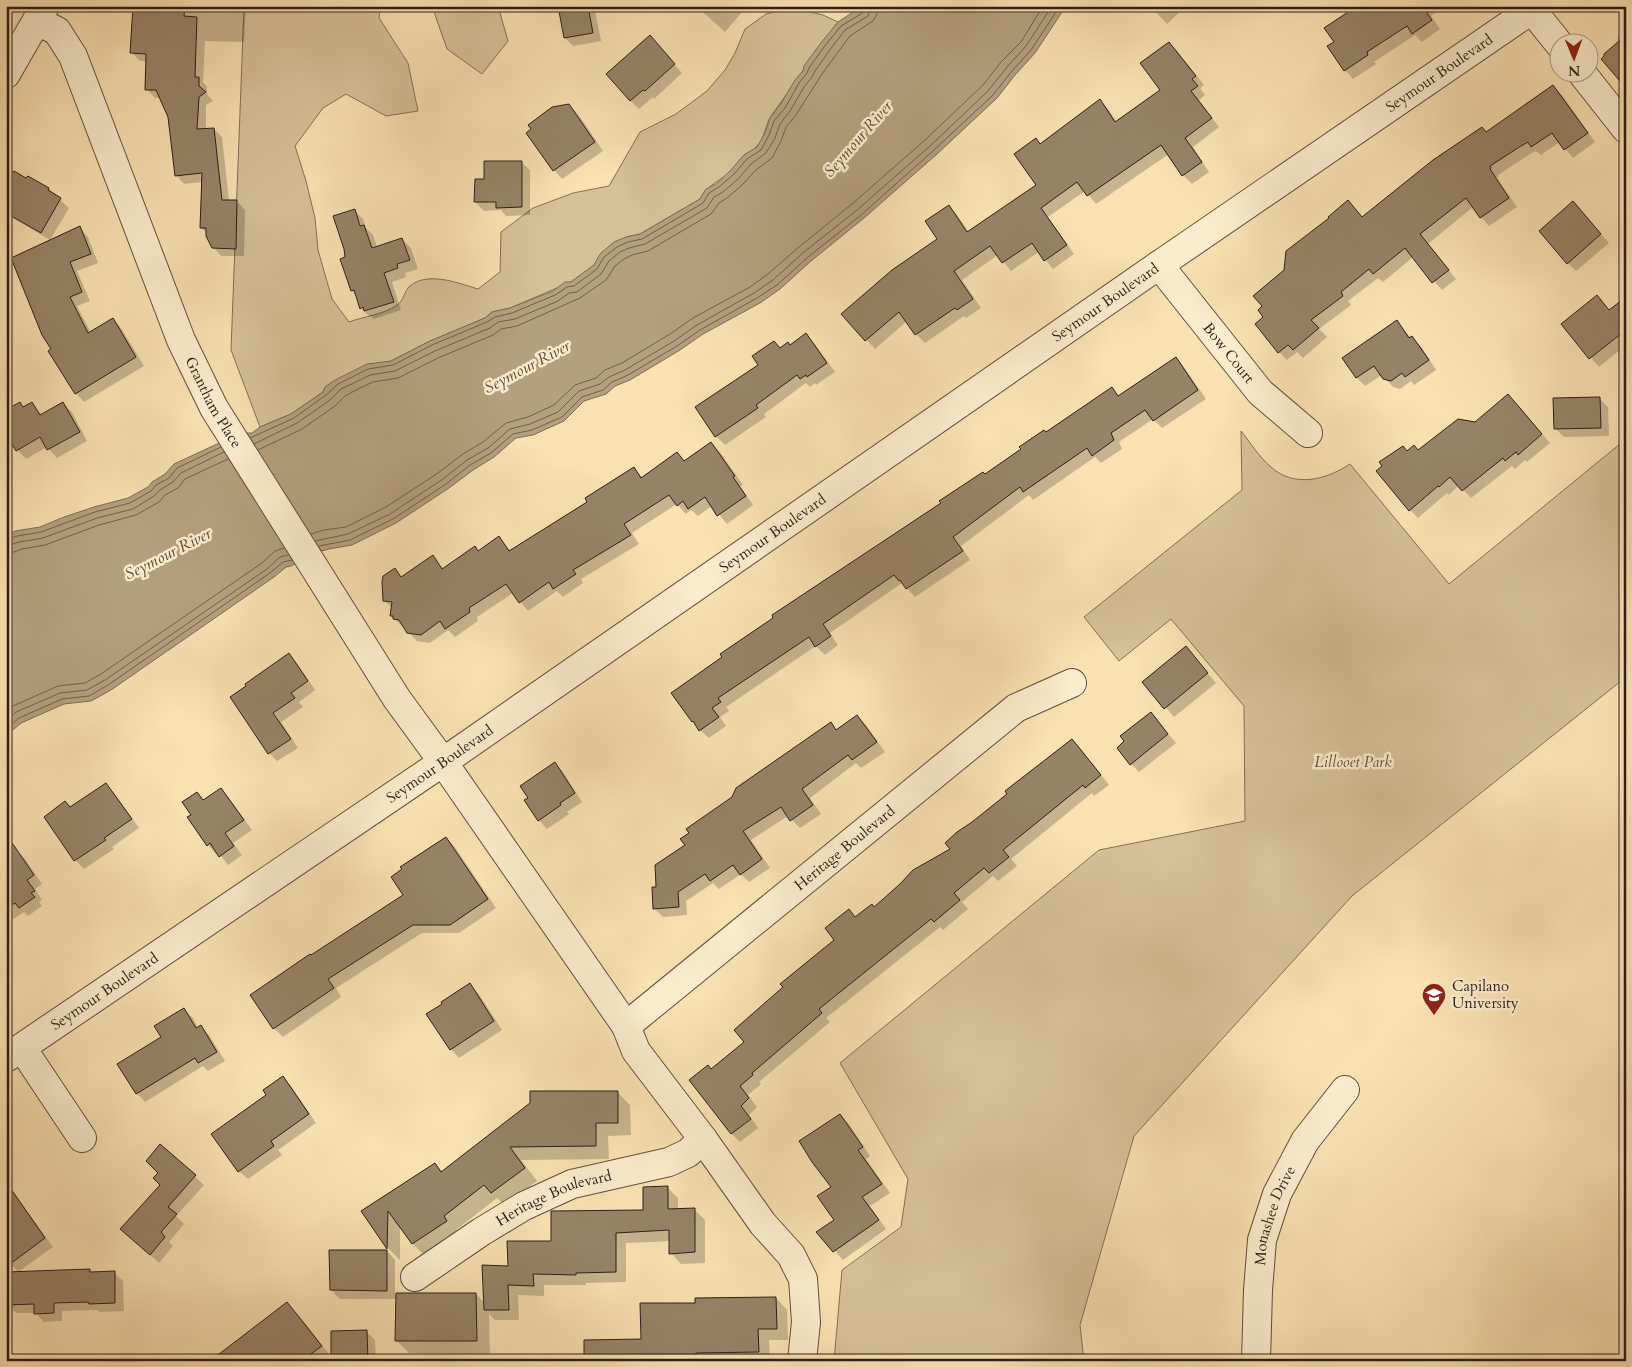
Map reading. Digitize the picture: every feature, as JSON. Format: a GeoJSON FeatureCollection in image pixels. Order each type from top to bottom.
{"type":"FeatureCollection","features":[{"type":"Feature","properties":{"kind":"street"},"geometry":{"type":"LineString","coordinates":[[1534,8],[1551,32]]}},
{"type":"Feature","properties":{"kind":"street","name":"Seymour Boulevard"},"geometry":{"type":"LineString","coordinates":[[14,1053],[443,762],[1159,265],[1534,8]]}},
{"type":"Feature","properties":{"kind":"street"},"geometry":{"type":"LineString","coordinates":[[6,74],[41,14]]}},
{"type":"Feature","properties":{"kind":"street","name":"Grantham Place"},"geometry":{"type":"LineString","coordinates":[[41,14],[57,31],[74,56],[181,340],[222,421],[397,698],[443,762]]}},
{"type":"Feature","properties":{"kind":"street"},"geometry":{"type":"LineString","coordinates":[[1589,82],[1626,129]]}},
{"type":"Feature","properties":{"kind":"street","name":"Bow Court"},"geometry":{"type":"LineString","coordinates":[[1159,265],[1260,392],[1308,433]]}},
{"type":"Feature","properties":{"kind":"street","name":"Heritage Boulevard"},"geometry":{"type":"LineString","coordinates":[[626,1026],[1016,708],[1072,683]]}},
{"type":"Feature","properties":{"kind":"street"},"geometry":{"type":"LineString","coordinates":[[443,762],[626,1026],[636,1051],[703,1139],[763,1224],[791,1255],[803,1279],[806,1322],[802,1361]]}},
{"type":"Feature","properties":{"kind":"street"},"geometry":{"type":"LineString","coordinates":[[14,1053],[82,1138]]}},
{"type":"Feature","properties":{"kind":"street","name":"Monashee Drive"},"geometry":{"type":"LineString","coordinates":[[1256,1361],[1258,1290],[1262,1240],[1277,1194],[1305,1141],[1345,1090]]}},
{"type":"Feature","properties":{"kind":"street","name":"Heritage Boulevard"},"geometry":{"type":"LineString","coordinates":[[415,1277],[481,1232],[524,1206],[572,1184],[669,1162],[688,1153],[703,1139]]}},
{"type":"Feature","properties":{"kind":"green space"},"geometry":{"type":"Polygon","coordinates":[[[244,6],[380,6],[379,18],[408,63],[418,111],[386,116],[346,94],[323,108],[295,146],[315,218],[318,250],[332,299],[349,322],[392,308],[401,301],[410,286],[425,279],[443,280],[478,289],[500,272],[501,232],[533,208],[573,193],[609,186],[640,132],[676,114],[707,91],[725,70],[735,53],[745,29],[766,14],[792,8],[823,15],[838,22],[771,116],[759,144],[753,150],[746,153],[731,171],[706,190],[700,199],[640,234],[626,237],[571,282],[510,308],[492,312],[485,318],[430,341],[391,361],[325,387],[323,392],[291,414],[260,427],[231,350],[244,6]]]}},
{"type":"Feature","properties":{"kind":"green space"},"geometry":{"type":"Polygon","coordinates":[[[432,6],[498,6],[508,41],[482,74],[447,49],[432,6]]]}},
{"type":"Feature","properties":{"kind":"green space","name":"Lillooet Park"},"geometry":{"type":"Polygon","coordinates":[[[1241,431],[1271,467],[1280,474],[1290,478],[1321,478],[1350,464],[1449,584],[1626,439],[1626,677],[1352,896],[1134,1136],[1080,1325],[1084,1361],[834,1361],[842,1270],[901,1227],[908,1179],[840,1063],[1099,850],[1245,821],[1244,706],[1171,619],[1119,661],[1084,617],[1242,490],[1241,431]]]}},
{"type":"Feature","properties":{"kind":"water","name":"Seymour River"},"geometry":{"type":"Polygon","coordinates":[[[862,6],[1066,6],[1035,53],[997,98],[864,218],[780,289],[760,303],[703,334],[630,380],[615,386],[606,394],[584,401],[564,421],[533,435],[516,438],[494,457],[396,523],[352,545],[315,553],[286,567],[111,690],[91,701],[64,704],[21,723],[6,736],[6,536],[15,531],[40,527],[94,507],[128,498],[148,487],[152,482],[165,474],[174,464],[241,433],[252,433],[260,427],[291,414],[323,392],[325,387],[335,380],[367,364],[391,361],[430,341],[485,318],[492,312],[510,308],[553,291],[565,282],[571,282],[594,265],[600,254],[614,242],[640,234],[700,199],[706,189],[716,184],[744,155],[757,147],[765,133],[770,118],[820,44],[838,22],[862,6]]]}},
{"type":"Feature","properties":{"kind":"building"},"geometry":{"type":"Polygon","coordinates":[[[133,6],[185,6],[184,16],[197,17],[195,77],[199,77],[199,86],[206,92],[199,97],[197,129],[214,128],[222,200],[237,200],[236,249],[212,248],[206,236],[206,228],[200,228],[202,173],[175,176],[168,117],[156,90],[145,90],[146,54],[130,53],[133,6]]]}},
{"type":"Feature","properties":{"kind":"building"},"geometry":{"type":"Polygon","coordinates":[[[558,6],[588,6],[593,33],[564,38],[558,6]]]}},
{"type":"Feature","properties":{"kind":"building"},"geometry":{"type":"Polygon","coordinates":[[[1357,6],[1437,6],[1427,13],[1432,20],[1412,34],[1407,26],[1367,52],[1368,55],[1344,71],[1327,46],[1334,42],[1324,28],[1357,6]]]}},
{"type":"Feature","properties":{"kind":"building"},"geometry":{"type":"Polygon","coordinates":[[[650,35],[675,64],[645,91],[643,90],[630,101],[606,74],[650,35]]]}},
{"type":"Feature","properties":{"kind":"building"},"geometry":{"type":"Polygon","coordinates":[[[1626,35],[1626,88],[1601,59],[1604,54],[1626,35]]]}},
{"type":"Feature","properties":{"kind":"building"},"geometry":{"type":"Polygon","coordinates":[[[1169,42],[1196,76],[1192,79],[1198,86],[1191,91],[1212,118],[1185,138],[1202,162],[1182,176],[1161,145],[1087,196],[1077,182],[1041,208],[1067,245],[1044,261],[1032,243],[1002,263],[990,246],[954,271],[973,299],[957,310],[955,308],[915,335],[899,312],[865,341],[841,314],[892,270],[937,239],[925,221],[949,205],[967,232],[1036,185],[1014,154],[1036,138],[1040,144],[1100,99],[1115,122],[1160,90],[1140,63],[1169,42]]]}},
{"type":"Feature","properties":{"kind":"building"},"geometry":{"type":"Polygon","coordinates":[[[1553,85],[1588,133],[1564,150],[1552,133],[1531,147],[1528,142],[1521,146],[1490,166],[1490,169],[1509,198],[1480,218],[1466,198],[1420,234],[1449,270],[1432,283],[1405,248],[1373,274],[1369,269],[1341,292],[1343,296],[1311,320],[1319,328],[1293,350],[1288,345],[1278,353],[1255,324],[1263,317],[1258,310],[1262,306],[1253,296],[1284,270],[1286,251],[1329,218],[1348,200],[1362,217],[1433,160],[1482,127],[1486,132],[1553,85]]]}},
{"type":"Feature","properties":{"kind":"building"},"geometry":{"type":"Polygon","coordinates":[[[569,104],[595,142],[553,171],[526,133],[531,129],[528,125],[552,107],[569,104]]]}},
{"type":"Feature","properties":{"kind":"building"},"geometry":{"type":"Polygon","coordinates":[[[484,161],[522,161],[522,207],[496,208],[496,202],[474,202],[475,179],[484,179],[484,161]]]}},
{"type":"Feature","properties":{"kind":"building"},"geometry":{"type":"Polygon","coordinates":[[[14,171],[26,178],[28,176],[49,188],[48,190],[61,198],[41,233],[6,213],[6,182],[14,171]]]}},
{"type":"Feature","properties":{"kind":"building"},"geometry":{"type":"Polygon","coordinates":[[[1573,201],[1601,234],[1567,264],[1539,231],[1573,201]]]}},
{"type":"Feature","properties":{"kind":"building"},"geometry":{"type":"Polygon","coordinates":[[[355,209],[360,226],[364,225],[372,248],[402,238],[410,260],[397,264],[398,268],[384,273],[394,302],[364,311],[363,307],[360,309],[354,290],[351,291],[340,259],[345,257],[344,249],[333,216],[355,209]]]}},
{"type":"Feature","properties":{"kind":"building"},"geometry":{"type":"Polygon","coordinates":[[[80,226],[91,254],[70,262],[82,292],[70,297],[88,333],[113,318],[136,357],[75,394],[48,351],[51,349],[42,335],[11,258],[80,226]]]}},
{"type":"Feature","properties":{"kind":"building"},"geometry":{"type":"Polygon","coordinates":[[[1597,295],[1609,310],[1626,297],[1626,330],[1589,359],[1561,324],[1597,295]]]}},
{"type":"Feature","properties":{"kind":"building"},"geometry":{"type":"Polygon","coordinates":[[[1397,320],[1409,338],[1412,336],[1429,360],[1405,377],[1402,373],[1391,381],[1383,379],[1374,366],[1356,378],[1342,358],[1397,320]]]}},
{"type":"Feature","properties":{"kind":"building"},"geometry":{"type":"Polygon","coordinates":[[[806,333],[827,363],[807,377],[806,375],[800,379],[797,375],[756,405],[758,408],[715,437],[695,407],[758,365],[752,356],[774,341],[780,348],[788,342],[790,345],[806,333]]]}},
{"type":"Feature","properties":{"kind":"building"},"geometry":{"type":"Polygon","coordinates":[[[1176,357],[1198,390],[1153,421],[1145,410],[1111,433],[1114,440],[1092,456],[1087,448],[1023,492],[1020,487],[953,537],[963,551],[906,589],[894,575],[823,624],[831,636],[815,647],[809,637],[718,698],[721,702],[712,708],[719,717],[699,731],[671,693],[722,657],[720,654],[773,618],[772,615],[941,503],[939,501],[983,472],[985,474],[1044,430],[1046,432],[1112,387],[1118,396],[1176,357]]]}},
{"type":"Feature","properties":{"kind":"building"},"geometry":{"type":"Polygon","coordinates":[[[1508,394],[1542,434],[1518,455],[1516,452],[1505,461],[1503,458],[1462,491],[1450,477],[1409,511],[1376,471],[1382,466],[1379,462],[1403,446],[1407,451],[1414,445],[1418,450],[1458,419],[1475,422],[1508,394]]]}},
{"type":"Feature","properties":{"kind":"building"},"geometry":{"type":"Polygon","coordinates":[[[1600,397],[1601,428],[1554,429],[1553,398],[1600,397]]]}},
{"type":"Feature","properties":{"kind":"building"},"geometry":{"type":"Polygon","coordinates":[[[20,402],[23,407],[32,402],[40,415],[63,402],[80,432],[47,450],[40,437],[16,451],[6,433],[6,410],[20,402]]]}},
{"type":"Feature","properties":{"kind":"building"},"geometry":{"type":"Polygon","coordinates":[[[711,442],[735,476],[733,477],[746,496],[717,516],[705,497],[688,509],[683,501],[677,506],[669,495],[624,524],[631,535],[573,570],[576,574],[553,589],[549,582],[519,603],[506,584],[469,608],[470,612],[445,629],[440,621],[421,635],[407,633],[399,620],[393,619],[393,616],[390,616],[392,602],[383,601],[382,582],[383,576],[395,568],[401,577],[433,555],[442,569],[475,546],[478,551],[499,536],[509,551],[587,502],[585,498],[634,467],[641,478],[677,452],[684,461],[711,442]]]}},
{"type":"Feature","properties":{"kind":"building"},"geometry":{"type":"Polygon","coordinates":[[[1186,646],[1208,673],[1164,709],[1142,682],[1186,646]]]}},
{"type":"Feature","properties":{"kind":"building"},"geometry":{"type":"Polygon","coordinates":[[[289,653],[308,681],[291,693],[295,698],[273,713],[291,739],[268,754],[230,697],[289,653]]]}},
{"type":"Feature","properties":{"kind":"building"},"geometry":{"type":"Polygon","coordinates":[[[1151,712],[1168,734],[1130,765],[1117,748],[1124,741],[1120,736],[1151,712]]]}},
{"type":"Feature","properties":{"kind":"building"},"geometry":{"type":"Polygon","coordinates":[[[857,715],[877,742],[852,760],[848,755],[802,789],[813,805],[790,821],[781,807],[743,831],[762,859],[740,875],[733,865],[710,881],[705,874],[678,892],[679,907],[653,909],[652,887],[656,887],[655,865],[685,845],[680,839],[689,833],[686,829],[732,797],[736,788],[831,722],[836,730],[857,715]]]}},
{"type":"Feature","properties":{"kind":"building"},"geometry":{"type":"Polygon","coordinates":[[[1072,739],[1101,775],[1085,788],[1083,785],[1003,850],[1009,857],[989,873],[984,868],[954,893],[960,900],[934,922],[931,919],[819,1009],[822,1013],[752,1073],[753,1075],[740,1086],[749,1098],[741,1106],[751,1119],[731,1134],[689,1080],[708,1065],[711,1069],[744,1042],[734,1030],[783,987],[780,984],[834,940],[825,928],[849,909],[855,917],[872,904],[874,907],[913,870],[950,849],[945,843],[957,832],[1007,794],[1005,791],[1072,739]]]}},
{"type":"Feature","properties":{"kind":"building"},"geometry":{"type":"Polygon","coordinates":[[[555,762],[575,793],[538,821],[524,800],[528,798],[520,786],[555,762]]]}},
{"type":"Feature","properties":{"kind":"building"},"geometry":{"type":"Polygon","coordinates":[[[106,783],[132,819],[104,838],[106,840],[74,861],[44,817],[65,801],[70,807],[106,783]]]}},
{"type":"Feature","properties":{"kind":"building"},"geometry":{"type":"Polygon","coordinates":[[[221,788],[244,820],[225,833],[234,846],[219,857],[210,843],[207,846],[187,817],[191,815],[182,802],[197,792],[203,800],[221,788]]]}},
{"type":"Feature","properties":{"kind":"building"},"geometry":{"type":"Polygon","coordinates":[[[6,834],[34,875],[27,880],[35,891],[31,893],[35,897],[19,908],[15,903],[6,909],[6,834]]]}},
{"type":"Feature","properties":{"kind":"building"},"geometry":{"type":"Polygon","coordinates":[[[446,837],[488,899],[450,925],[413,925],[328,979],[334,988],[273,1029],[250,995],[403,895],[391,877],[402,869],[400,867],[446,837]]]}},
{"type":"Feature","properties":{"kind":"building"},"geometry":{"type":"Polygon","coordinates":[[[470,983],[494,1021],[450,1050],[426,1014],[470,983]]]}},
{"type":"Feature","properties":{"kind":"building"},"geometry":{"type":"Polygon","coordinates":[[[184,1008],[196,1028],[201,1025],[217,1052],[198,1063],[195,1058],[136,1094],[117,1064],[161,1037],[154,1026],[184,1008]]]}},
{"type":"Feature","properties":{"kind":"building"},"geometry":{"type":"Polygon","coordinates":[[[283,1076],[309,1114],[271,1141],[274,1146],[238,1172],[211,1134],[266,1095],[263,1090],[283,1076]]]}},
{"type":"Feature","properties":{"kind":"building"},"geometry":{"type":"Polygon","coordinates":[[[530,1091],[618,1091],[618,1123],[596,1123],[596,1146],[510,1147],[525,1168],[491,1193],[484,1185],[444,1216],[447,1221],[412,1244],[388,1211],[387,1249],[361,1211],[435,1163],[441,1172],[530,1103],[530,1091]]]}},
{"type":"Feature","properties":{"kind":"building"},"geometry":{"type":"Polygon","coordinates":[[[840,1114],[863,1147],[858,1150],[882,1184],[862,1197],[879,1220],[833,1252],[816,1232],[834,1220],[817,1196],[831,1187],[799,1141],[840,1114]]]}},
{"type":"Feature","properties":{"kind":"building"},"geometry":{"type":"Polygon","coordinates":[[[160,1144],[196,1175],[168,1207],[177,1214],[161,1232],[165,1237],[150,1255],[120,1229],[160,1185],[153,1178],[158,1173],[146,1161],[160,1144]]]}},
{"type":"Feature","properties":{"kind":"building"},"geometry":{"type":"Polygon","coordinates":[[[6,1182],[45,1238],[6,1267],[6,1182]]]}},
{"type":"Feature","properties":{"kind":"building"},"geometry":{"type":"Polygon","coordinates":[[[668,1186],[668,1209],[695,1208],[695,1252],[669,1254],[669,1230],[616,1233],[616,1272],[576,1273],[576,1275],[533,1274],[534,1286],[508,1285],[509,1310],[484,1310],[482,1265],[508,1266],[507,1241],[551,1241],[551,1211],[643,1210],[643,1187],[668,1186]]]}},
{"type":"Feature","properties":{"kind":"building"},"geometry":{"type":"Polygon","coordinates":[[[329,1250],[387,1250],[387,1291],[330,1290],[329,1250]]]}},
{"type":"Feature","properties":{"kind":"building"},"geometry":{"type":"Polygon","coordinates":[[[90,1269],[90,1272],[115,1271],[115,1303],[54,1303],[54,1313],[34,1314],[34,1304],[6,1305],[6,1272],[90,1269]]]}},
{"type":"Feature","properties":{"kind":"building"},"geometry":{"type":"Polygon","coordinates":[[[396,1293],[476,1293],[477,1341],[395,1341],[396,1293]]]}},
{"type":"Feature","properties":{"kind":"building"},"geometry":{"type":"Polygon","coordinates":[[[776,1297],[777,1329],[758,1329],[759,1352],[696,1353],[696,1361],[584,1361],[584,1340],[641,1339],[640,1303],[695,1303],[695,1298],[776,1297]]]}},
{"type":"Feature","properties":{"kind":"building"},"geometry":{"type":"Polygon","coordinates":[[[287,1302],[322,1346],[301,1361],[210,1361],[287,1302]]]}},
{"type":"Feature","properties":{"kind":"building"},"geometry":{"type":"Polygon","coordinates":[[[367,1330],[368,1361],[331,1361],[331,1331],[367,1330]]]}},
{"type":"Feature","properties":{"kind":"place","name":"Capilano University"},"geometry":{"type":"Point","coordinates":[1434,1016]}}]}
